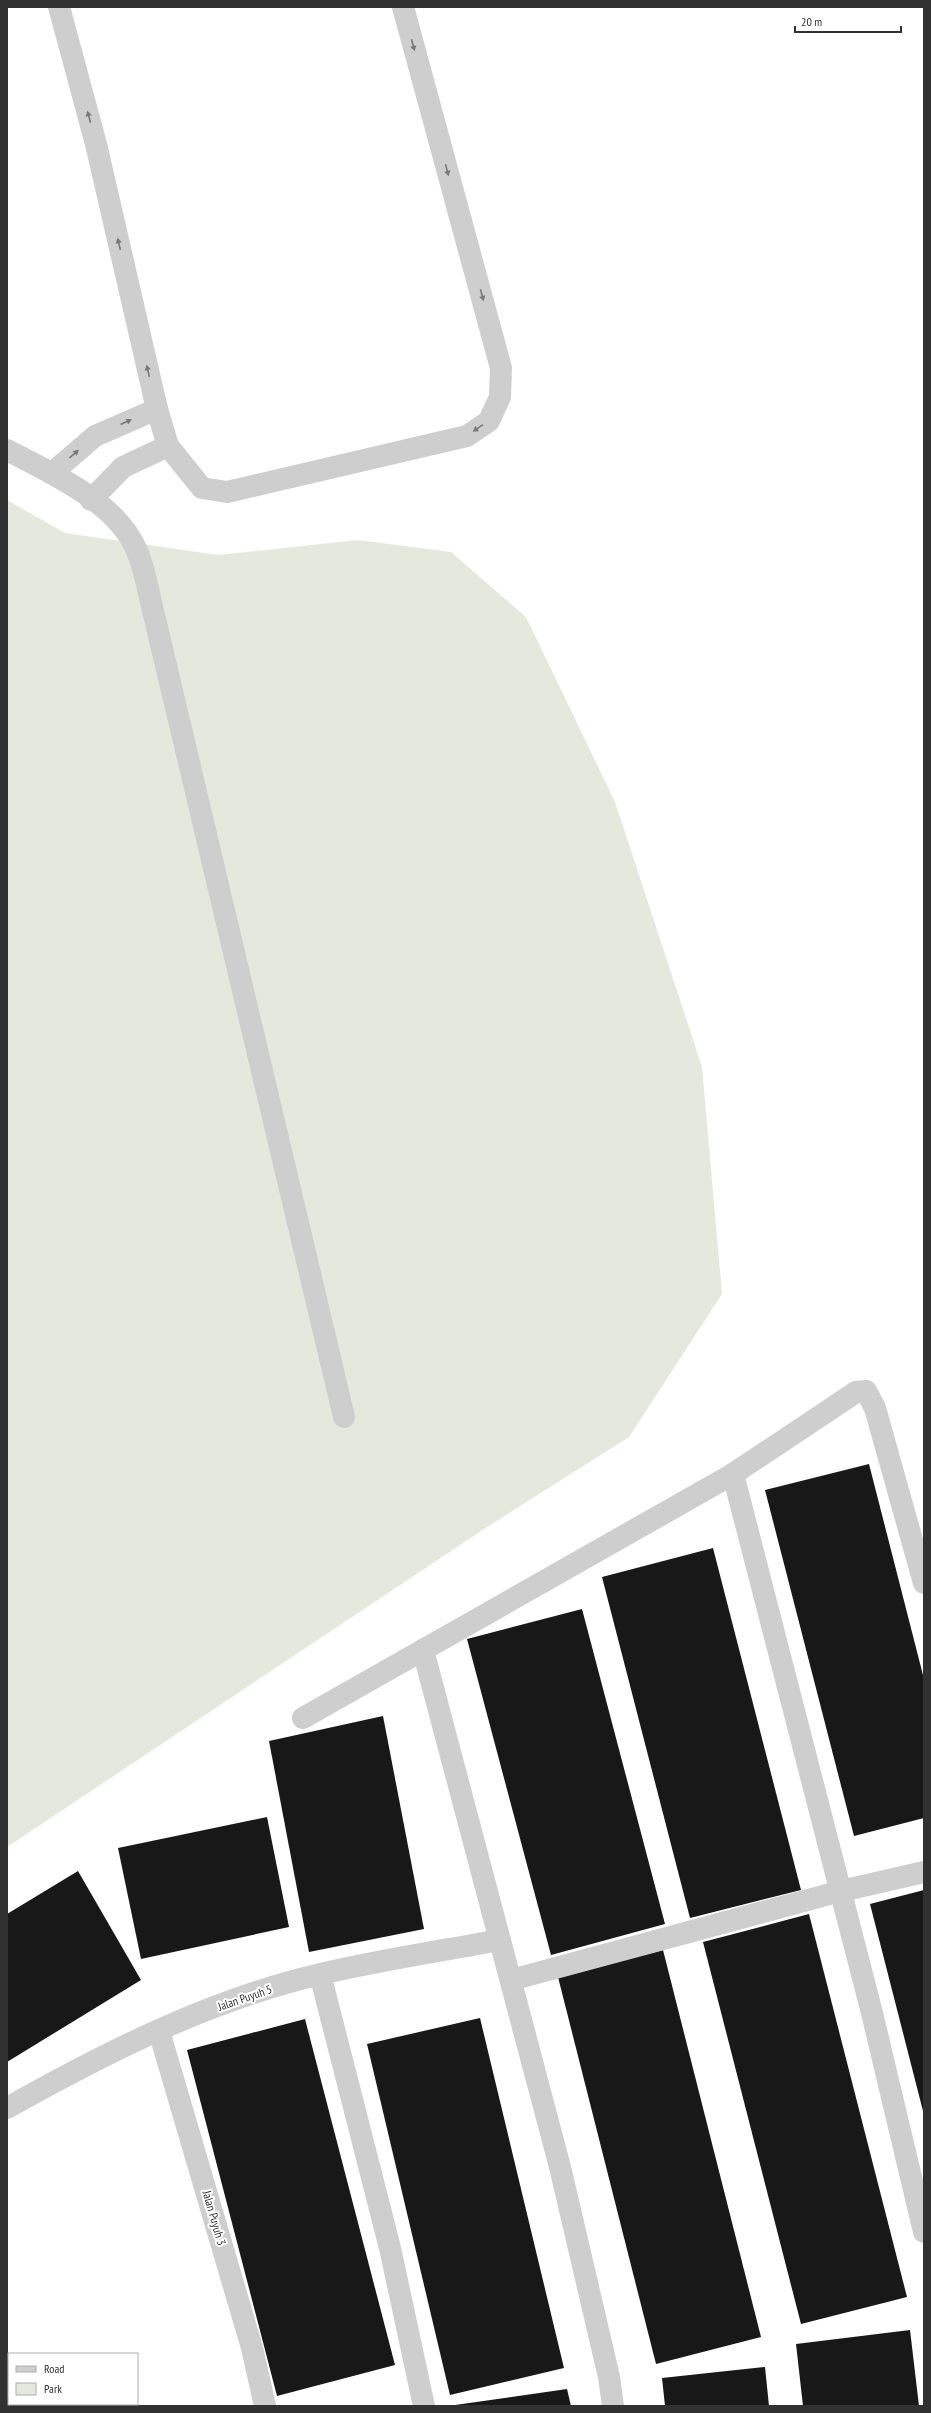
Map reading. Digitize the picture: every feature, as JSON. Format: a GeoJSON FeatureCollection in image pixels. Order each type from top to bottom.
{"type":"FeatureCollection","features":[{"type":"Feature","properties":{"kind":"street"},"geometry":{"type":"LineString","coordinates":[[59,7],[96,144],[157,408],[168,446],[202,488],[227,492],[467,436],[489,420],[500,397],[502,368],[403,7]]}},
{"type":"Feature","properties":{"kind":"street"},"geometry":{"type":"LineString","coordinates":[[52,473],[95,436],[157,408]]}},
{"type":"Feature","properties":{"kind":"street"},"geometry":{"type":"LineString","coordinates":[[92,500],[123,467],[168,446]]}},
{"type":"Feature","properties":{"kind":"street"},"geometry":{"type":"LineString","coordinates":[[7,450],[74,484],[92,500],[117,518],[137,551],[155,619],[344,1417]]}},
{"type":"Feature","properties":{"kind":"street"},"geometry":{"type":"LineString","coordinates":[[303,1718],[733,1474],[856,1392],[866,1391],[875,1408],[924,1582]]}},
{"type":"Feature","properties":{"kind":"street"},"geometry":{"type":"LineString","coordinates":[[733,1474],[841,1891],[924,2232]]}},
{"type":"Feature","properties":{"kind":"street"},"geometry":{"type":"LineString","coordinates":[[423,1650],[560,2167],[609,2377],[613,2406]]}},
{"type":"Feature","properties":{"kind":"street"},"geometry":{"type":"LineString","coordinates":[[510,1980],[841,1891],[924,1872]]}},
{"type":"Feature","properties":{"kind":"street","name":"Jalan Puyuh 5"},"geometry":{"type":"LineString","coordinates":[[7,2108],[56,2080],[159,2031],[231,2001],[320,1974],[500,1940]]}},
{"type":"Feature","properties":{"kind":"street"},"geometry":{"type":"LineString","coordinates":[[320,1974],[390,2248],[424,2406]]}},
{"type":"Feature","properties":{"kind":"street","name":"Jalan Puyuh 3"},"geometry":{"type":"LineString","coordinates":[[159,2031],[252,2348],[265,2406]]}},
{"type":"Feature","properties":{"kind":"green space"},"geometry":{"type":"Polygon","coordinates":[[[7,500],[65,533],[218,555],[358,540],[451,552],[526,617],[615,802],[702,1067],[722,1294],[629,1437],[484,1529],[7,1847],[7,500]]]}},
{"type":"Feature","properties":{"kind":"building"},"geometry":{"type":"Polygon","coordinates":[[[869,1464],[924,1679],[924,1818],[854,1836],[765,1490],[869,1464]]]}},
{"type":"Feature","properties":{"kind":"building"},"geometry":{"type":"Polygon","coordinates":[[[713,1548],[801,1890],[690,1918],[602,1577],[713,1548]]]}},
{"type":"Feature","properties":{"kind":"building"},"geometry":{"type":"Polygon","coordinates":[[[582,1609],[665,1924],[551,1955],[467,1639],[582,1609]]]}},
{"type":"Feature","properties":{"kind":"building"},"geometry":{"type":"Polygon","coordinates":[[[383,1716],[424,1929],[309,1952],[269,1741],[383,1716]]]}},
{"type":"Feature","properties":{"kind":"building"},"geometry":{"type":"Polygon","coordinates":[[[267,1817],[289,1927],[141,1959],[118,1848],[267,1817]]]}},
{"type":"Feature","properties":{"kind":"building"},"geometry":{"type":"Polygon","coordinates":[[[78,1871],[141,1980],[7,2062],[7,1914],[78,1871]]]}},
{"type":"Feature","properties":{"kind":"building"},"geometry":{"type":"Polygon","coordinates":[[[924,1890],[924,2111],[923,2111],[870,1904],[924,1890]]]}},
{"type":"Feature","properties":{"kind":"building"},"geometry":{"type":"Polygon","coordinates":[[[809,1914],[907,2297],[801,2324],[703,1942],[809,1914]]]}},
{"type":"Feature","properties":{"kind":"building"},"geometry":{"type":"Polygon","coordinates":[[[663,1950],[761,2337],[656,2364],[558,1977],[663,1950]]]}},
{"type":"Feature","properties":{"kind":"building"},"geometry":{"type":"Polygon","coordinates":[[[480,2018],[564,2368],[450,2395],[367,2044],[480,2018]]]}},
{"type":"Feature","properties":{"kind":"building"},"geometry":{"type":"Polygon","coordinates":[[[305,2019],[395,2365],[277,2396],[187,2050],[305,2019]]]}},
{"type":"Feature","properties":{"kind":"building"},"geometry":{"type":"Polygon","coordinates":[[[910,2330],[919,2406],[803,2406],[796,2344],[910,2330]]]}},
{"type":"Feature","properties":{"kind":"building"},"geometry":{"type":"Polygon","coordinates":[[[765,2367],[769,2406],[665,2406],[662,2378],[765,2367]]]}},
{"type":"Feature","properties":{"kind":"building"},"geometry":{"type":"Polygon","coordinates":[[[567,2389],[571,2406],[455,2406],[455,2405],[567,2389]]]}}]}
